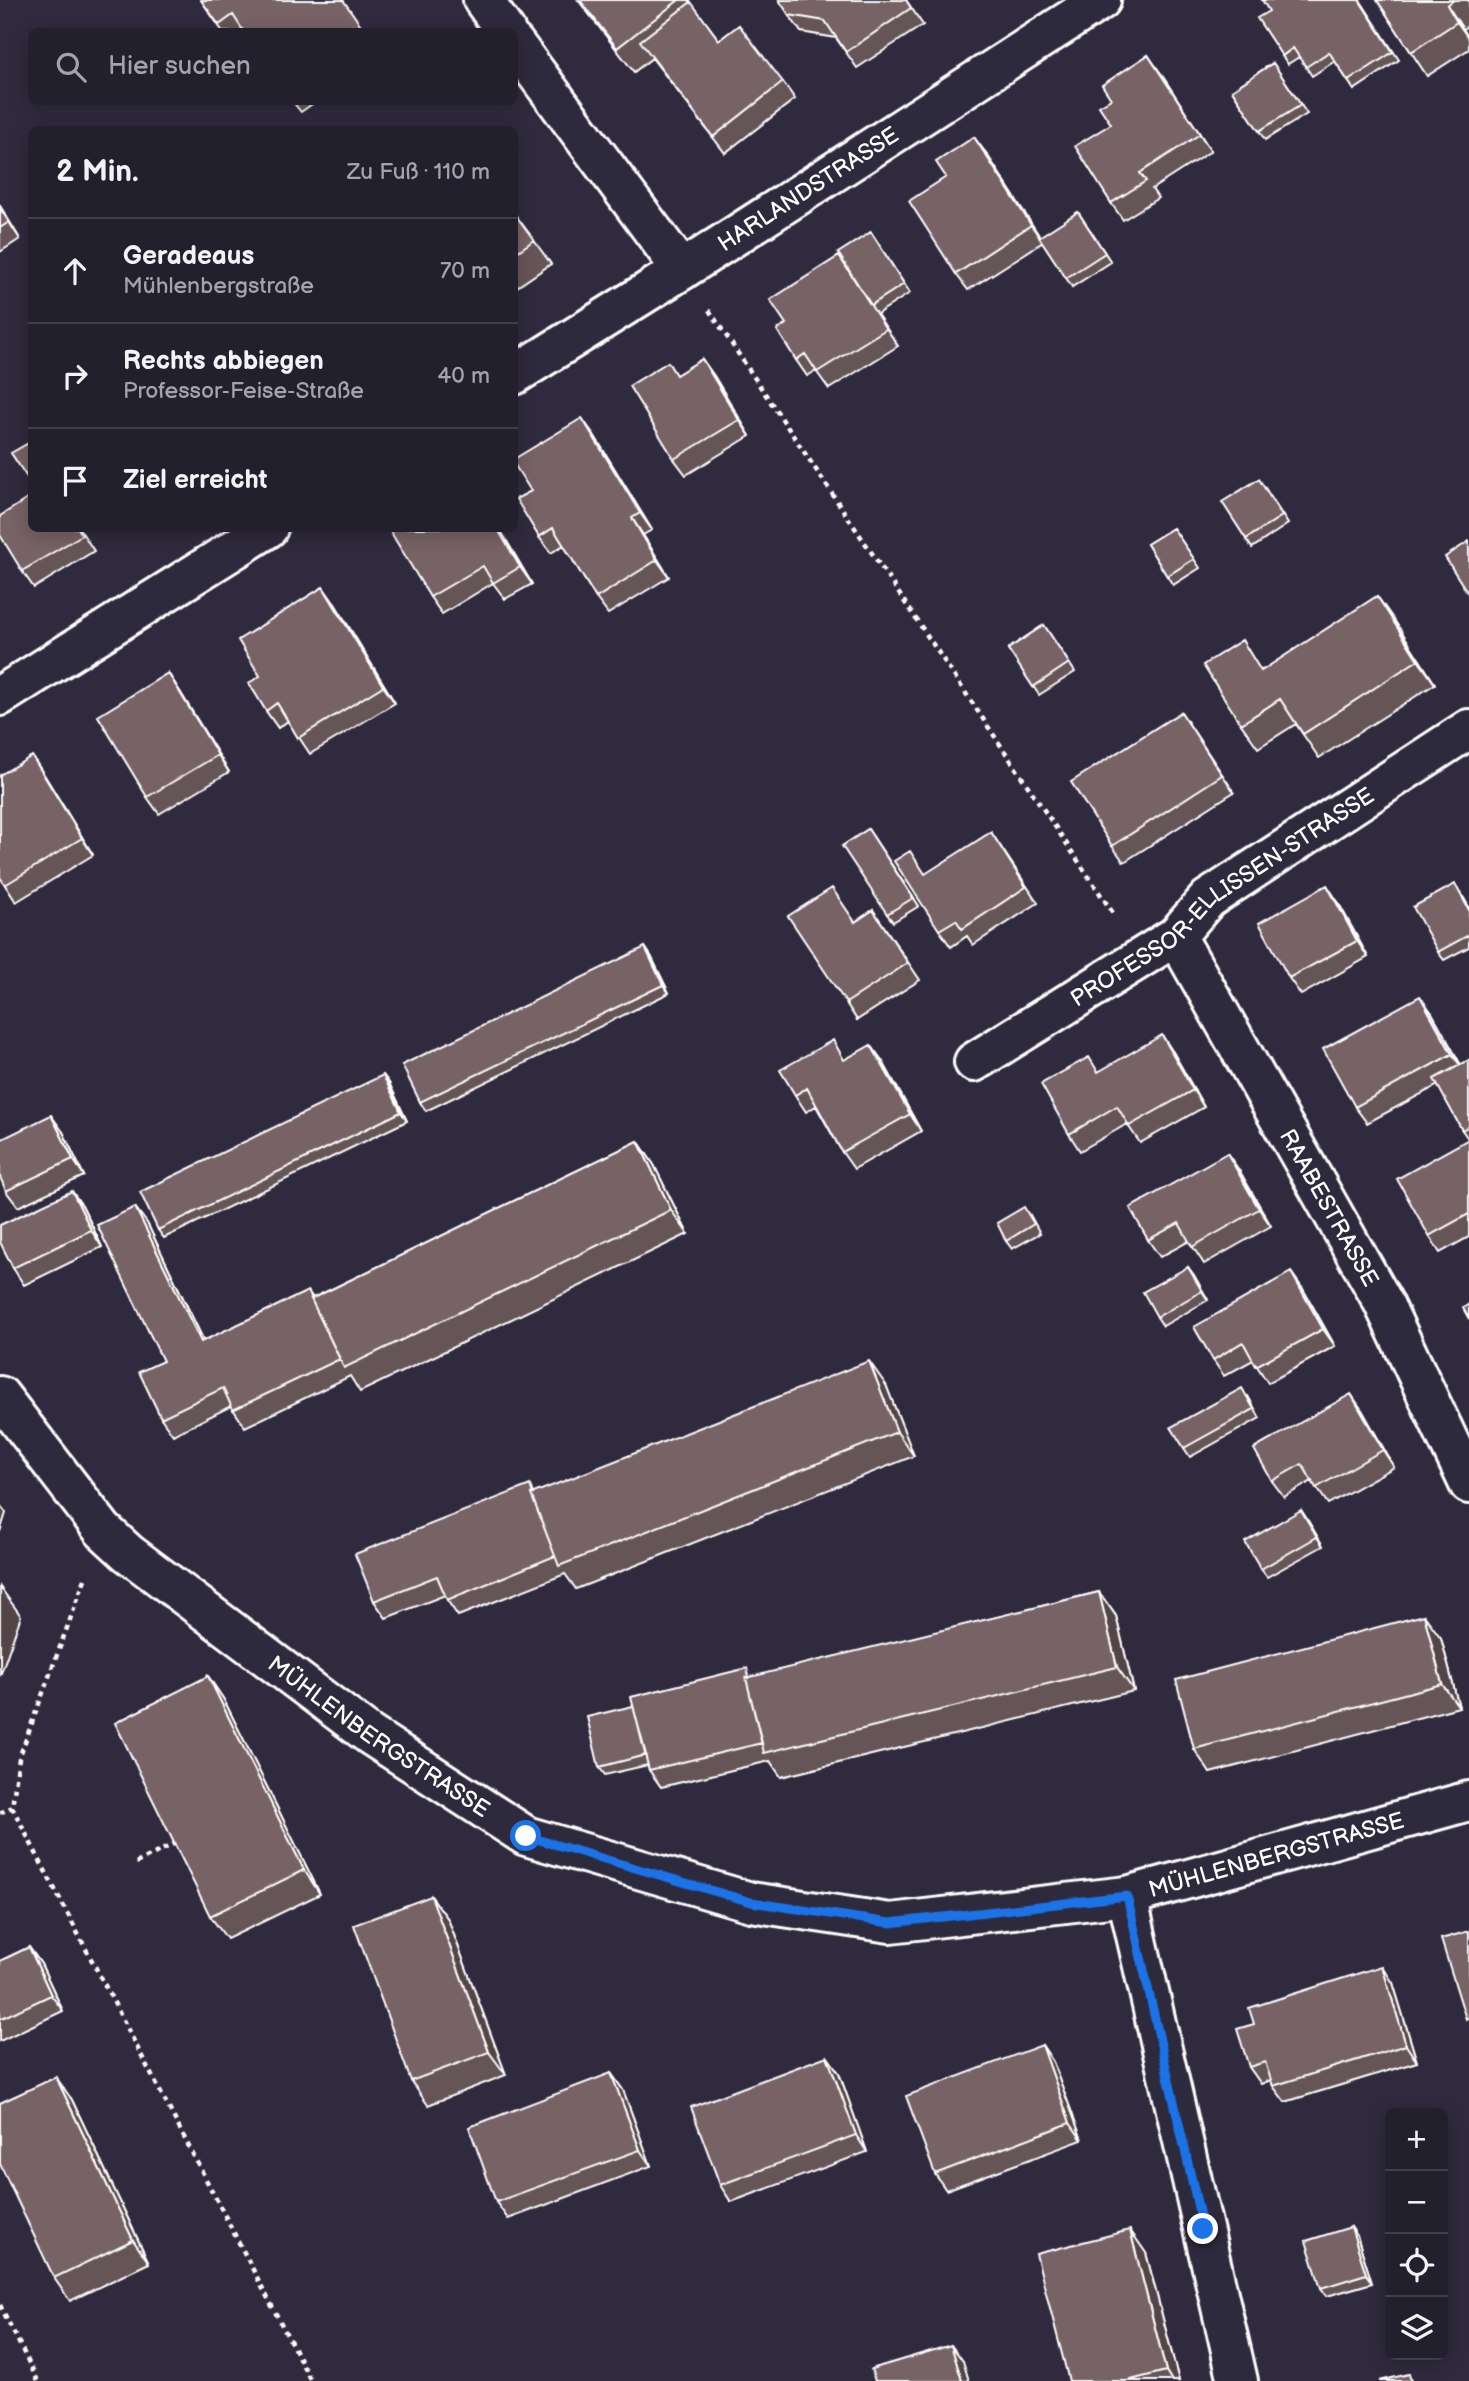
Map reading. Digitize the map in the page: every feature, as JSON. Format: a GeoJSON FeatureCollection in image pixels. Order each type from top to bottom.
{"type":"FeatureCollection","features":[{"type":"Feature","properties":{"kind":"street"},"geometry":{"type":"LineString","coordinates":[[483,0],[503,28]]}},
{"type":"Feature","properties":{"kind":"street","name":"HARLANDSTRASSE"},"geometry":{"type":"LineString","coordinates":[[518,372],[682,270],[1101,0]]}},
{"type":"Feature","properties":{"kind":"street"},"geometry":{"type":"LineString","coordinates":[[518,48],[682,270]]}},
{"type":"Feature","properties":{"kind":"street"},"geometry":{"type":"LineString","coordinates":[[0,696],[262,532]]}},
{"type":"Feature","properties":{"kind":"street","name":"PROFESSOR-ELLISSEN-STRASSE"},"geometry":{"type":"LineString","coordinates":[[974,1062],[1175,936],[1208,899],[1469,729]]}},
{"type":"Feature","properties":{"kind":"street","name":"RAABESTRASSE"},"geometry":{"type":"LineString","coordinates":[[1175,936],[1383,1302],[1469,1484]]}},
{"type":"Feature","properties":{"kind":"street","name":"MÜHLENBERGSTRASSE"},"geometry":{"type":"LineString","coordinates":[[0,1396],[103,1530],[128,1553],[370,1735],[526,1836],[751,1902],[890,1923],[1127,1896],[1469,1801]]}},
{"type":"Feature","properties":{"kind":"street"},"geometry":{"type":"LineString","coordinates":[[1127,1896],[1238,2381]]}},
{"type":"Feature","properties":{"kind":"path"},"geometry":{"type":"LineString","coordinates":[[682,270],[1114,916],[1175,936]]}},
{"type":"Feature","properties":{"kind":"path"},"geometry":{"type":"LineString","coordinates":[[103,1530],[19,1758],[12,1807],[311,2381]]}},
{"type":"Feature","properties":{"kind":"path"},"geometry":{"type":"LineString","coordinates":[[0,1813],[12,1807]]}},
{"type":"Feature","properties":{"kind":"path"},"geometry":{"type":"LineString","coordinates":[[136,1863],[178,1842]]}},
{"type":"Feature","properties":{"kind":"path"},"geometry":{"type":"LineString","coordinates":[[0,2305],[38,2381]]}},
{"type":"Feature","properties":{"kind":"building"},"geometry":{"type":"Polygon","coordinates":[[[201,0],[343,0],[363,28],[241,28],[233,15],[219,25],[201,0]]]}},
{"type":"Feature","properties":{"kind":"building"},"geometry":{"type":"Polygon","coordinates":[[[580,0],[679,0],[617,48],[580,0]]]}},
{"type":"Feature","properties":{"kind":"building"},"geometry":{"type":"Polygon","coordinates":[[[779,0],[906,0],[911,8],[846,52],[825,21],[789,15],[779,0]]]}},
{"type":"Feature","properties":{"kind":"building"},"geometry":{"type":"Polygon","coordinates":[[[1262,0],[1359,0],[1393,52],[1348,81],[1329,52],[1306,67],[1293,48],[1282,56],[1257,18],[1269,11],[1262,0]]]}},
{"type":"Feature","properties":{"kind":"building"},"geometry":{"type":"Polygon","coordinates":[[[1377,0],[1454,0],[1447,5],[1457,22],[1411,52],[1377,0]]]}},
{"type":"Feature","properties":{"kind":"building"},"geometry":{"type":"Polygon","coordinates":[[[691,2],[719,40],[739,25],[783,82],[713,137],[640,41],[691,2]]]}},
{"type":"Feature","properties":{"kind":"building"},"geometry":{"type":"Polygon","coordinates":[[[1148,55],[1200,134],[1140,173],[1146,181],[1111,203],[1075,146],[1111,124],[1099,106],[1111,99],[1102,85],[1148,55]]]}},
{"type":"Feature","properties":{"kind":"building"},"geometry":{"type":"Polygon","coordinates":[[[1273,63],[1301,105],[1259,131],[1232,90],[1273,63]]]}},
{"type":"Feature","properties":{"kind":"building"},"geometry":{"type":"Polygon","coordinates":[[[974,137],[1031,225],[956,274],[909,201],[946,177],[936,162],[974,137]]]}},
{"type":"Feature","properties":{"kind":"building"},"geometry":{"type":"Polygon","coordinates":[[[0,208],[9,222],[0,228],[0,208]]]}},
{"type":"Feature","properties":{"kind":"building"},"geometry":{"type":"Polygon","coordinates":[[[1078,212],[1105,253],[1066,278],[1039,237],[1078,212]]]}},
{"type":"Feature","properties":{"kind":"building"},"geometry":{"type":"Polygon","coordinates":[[[518,218],[534,240],[518,251],[518,218]]]}},
{"type":"Feature","properties":{"kind":"building"},"geometry":{"type":"Polygon","coordinates":[[[871,232],[904,284],[871,305],[838,253],[871,232]]]}},
{"type":"Feature","properties":{"kind":"building"},"geometry":{"type":"Polygon","coordinates":[[[839,256],[886,329],[817,372],[805,354],[796,360],[777,330],[786,324],[770,300],[839,256]]]}},
{"type":"Feature","properties":{"kind":"building"},"geometry":{"type":"Polygon","coordinates":[[[702,359],[739,420],[674,459],[629,386],[668,362],[676,375],[702,359]]]}},
{"type":"Feature","properties":{"kind":"building"},"geometry":{"type":"Polygon","coordinates":[[[582,418],[640,513],[632,518],[657,560],[596,598],[553,528],[539,537],[518,502],[518,498],[531,491],[518,470],[518,457],[582,418]]]}},
{"type":"Feature","properties":{"kind":"building"},"geometry":{"type":"Polygon","coordinates":[[[28,443],[28,479],[11,453],[28,443]]]}},
{"type":"Feature","properties":{"kind":"building"},"geometry":{"type":"Polygon","coordinates":[[[1259,479],[1282,516],[1246,539],[1222,502],[1259,479]]]}},
{"type":"Feature","properties":{"kind":"building"},"geometry":{"type":"Polygon","coordinates":[[[28,498],[28,532],[80,532],[82,535],[22,571],[0,535],[0,516],[28,498]]]}},
{"type":"Feature","properties":{"kind":"building"},"geometry":{"type":"Polygon","coordinates":[[[1173,528],[1194,559],[1167,576],[1147,544],[1173,528]]]}},
{"type":"Feature","properties":{"kind":"building"},"geometry":{"type":"Polygon","coordinates":[[[391,532],[499,532],[520,567],[493,583],[483,566],[430,597],[391,532]]]}},
{"type":"Feature","properties":{"kind":"building"},"geometry":{"type":"Polygon","coordinates":[[[1469,541],[1469,595],[1445,557],[1469,541]]]}},
{"type":"Feature","properties":{"kind":"building"},"geometry":{"type":"Polygon","coordinates":[[[323,587],[383,686],[298,738],[277,703],[266,711],[249,683],[260,676],[238,640],[323,587]]]}},
{"type":"Feature","properties":{"kind":"building"},"geometry":{"type":"Polygon","coordinates":[[[1377,596],[1418,660],[1303,734],[1280,699],[1241,724],[1203,665],[1242,640],[1261,671],[1377,596]]]}},
{"type":"Feature","properties":{"kind":"building"},"geometry":{"type":"Polygon","coordinates":[[[1044,625],[1069,663],[1033,687],[1008,649],[1044,625]]]}},
{"type":"Feature","properties":{"kind":"building"},"geometry":{"type":"Polygon","coordinates":[[[168,673],[218,755],[147,797],[98,716],[168,673]]]}},
{"type":"Feature","properties":{"kind":"building"},"geometry":{"type":"Polygon","coordinates":[[[1181,712],[1222,775],[1112,846],[1071,782],[1181,712]]]}},
{"type":"Feature","properties":{"kind":"building"},"geometry":{"type":"Polygon","coordinates":[[[32,756],[82,838],[5,885],[0,877],[0,775],[32,756]]]}},
{"type":"Feature","properties":{"kind":"building"},"geometry":{"type":"Polygon","coordinates":[[[868,829],[913,898],[887,914],[842,846],[868,829]]]}},
{"type":"Feature","properties":{"kind":"building"},"geometry":{"type":"Polygon","coordinates":[[[991,832],[1026,887],[962,929],[956,920],[939,930],[894,861],[910,851],[925,874],[991,832]]]}},
{"type":"Feature","properties":{"kind":"building"},"geometry":{"type":"Polygon","coordinates":[[[1455,884],[1469,910],[1469,935],[1438,952],[1413,907],[1455,884]]]}},
{"type":"Feature","properties":{"kind":"building"},"geometry":{"type":"Polygon","coordinates":[[[1327,885],[1357,941],[1289,978],[1259,923],[1327,885]]]}},
{"type":"Feature","properties":{"kind":"building"},"geometry":{"type":"Polygon","coordinates":[[[832,888],[855,922],[873,910],[908,963],[846,1003],[788,916],[832,888]]]}},
{"type":"Feature","properties":{"kind":"building"},"geometry":{"type":"Polygon","coordinates":[[[645,947],[663,985],[420,1102],[402,1065],[645,947]]]}},
{"type":"Feature","properties":{"kind":"building"},"geometry":{"type":"Polygon","coordinates":[[[1420,996],[1452,1054],[1355,1107],[1323,1049],[1420,996]]]}},
{"type":"Feature","properties":{"kind":"building"},"geometry":{"type":"Polygon","coordinates":[[[1162,1035],[1193,1090],[1129,1126],[1117,1106],[1069,1134],[1041,1084],[1089,1057],[1098,1072],[1162,1035]]]}},
{"type":"Feature","properties":{"kind":"building"},"geometry":{"type":"Polygon","coordinates":[[[833,1040],[844,1060],[871,1045],[910,1114],[842,1152],[807,1088],[795,1095],[780,1070],[833,1040]]]}},
{"type":"Feature","properties":{"kind":"building"},"geometry":{"type":"Polygon","coordinates":[[[1469,1060],[1469,1126],[1462,1130],[1434,1079],[1469,1060]]]}},
{"type":"Feature","properties":{"kind":"building"},"geometry":{"type":"Polygon","coordinates":[[[383,1075],[401,1112],[158,1230],[140,1192],[383,1075]]]}},
{"type":"Feature","properties":{"kind":"building"},"geometry":{"type":"Polygon","coordinates":[[[51,1115],[73,1159],[6,1191],[0,1177],[0,1140],[51,1115]]]}},
{"type":"Feature","properties":{"kind":"building"},"geometry":{"type":"Polygon","coordinates":[[[1469,1139],[1469,1214],[1429,1236],[1397,1179],[1469,1139]]]}},
{"type":"Feature","properties":{"kind":"building"},"geometry":{"type":"Polygon","coordinates":[[[638,1141],[671,1210],[344,1368],[311,1299],[638,1141]]]}},
{"type":"Feature","properties":{"kind":"building"},"geometry":{"type":"Polygon","coordinates":[[[1227,1153],[1259,1209],[1192,1247],[1179,1223],[1148,1240],[1130,1208],[1227,1153]]]}},
{"type":"Feature","properties":{"kind":"building"},"geometry":{"type":"Polygon","coordinates":[[[72,1191],[91,1230],[13,1268],[0,1242],[0,1225],[72,1191]]]}},
{"type":"Feature","properties":{"kind":"building"},"geometry":{"type":"Polygon","coordinates":[[[135,1207],[201,1342],[308,1291],[340,1359],[233,1410],[223,1388],[161,1418],[139,1372],[163,1361],[97,1225],[135,1207]]]}},
{"type":"Feature","properties":{"kind":"building"},"geometry":{"type":"Polygon","coordinates":[[[1024,1207],[1034,1224],[1006,1241],[997,1223],[1024,1207]]]}},
{"type":"Feature","properties":{"kind":"building"},"geometry":{"type":"Polygon","coordinates":[[[1188,1267],[1202,1291],[1157,1317],[1143,1292],[1188,1267]]]}},
{"type":"Feature","properties":{"kind":"building"},"geometry":{"type":"Polygon","coordinates":[[[1291,1272],[1323,1329],[1256,1366],[1243,1342],[1213,1360],[1194,1327],[1291,1272]]]}},
{"type":"Feature","properties":{"kind":"building"},"geometry":{"type":"Polygon","coordinates":[[[1469,1304],[1469,1319],[1463,1308],[1469,1304]]]}},
{"type":"Feature","properties":{"kind":"building"},"geometry":{"type":"Polygon","coordinates":[[[869,1361],[897,1432],[559,1566],[531,1494],[869,1361]]]}},
{"type":"Feature","properties":{"kind":"building"},"geometry":{"type":"Polygon","coordinates":[[[1242,1388],[1254,1409],[1184,1448],[1171,1427],[1242,1388]]]}},
{"type":"Feature","properties":{"kind":"building"},"geometry":{"type":"Polygon","coordinates":[[[1351,1394],[1383,1450],[1316,1488],[1302,1464],[1272,1481],[1254,1449],[1351,1394]]]}},
{"type":"Feature","properties":{"kind":"building"},"geometry":{"type":"Polygon","coordinates":[[[530,1485],[555,1556],[447,1600],[437,1576],[374,1601],[355,1554],[530,1485]]]}},
{"type":"Feature","properties":{"kind":"building"},"geometry":{"type":"Polygon","coordinates":[[[1301,1510],[1317,1537],[1261,1569],[1245,1542],[1301,1510]]]}},
{"type":"Feature","properties":{"kind":"building"},"geometry":{"type":"Polygon","coordinates":[[[1099,1592],[1117,1667],[764,1753],[746,1678],[1099,1592]]]}},
{"type":"Feature","properties":{"kind":"building"},"geometry":{"type":"Polygon","coordinates":[[[1424,1615],[1442,1684],[1194,1749],[1176,1680],[1424,1615]]]}},
{"type":"Feature","properties":{"kind":"building"},"geometry":{"type":"Polygon","coordinates":[[[747,1668],[749,1678],[746,1678],[762,1743],[649,1770],[631,1697],[747,1668]]]}},
{"type":"Feature","properties":{"kind":"building"},"geometry":{"type":"Polygon","coordinates":[[[208,1676],[304,1870],[210,1916],[115,1723],[208,1676]]]}},
{"type":"Feature","properties":{"kind":"building"},"geometry":{"type":"Polygon","coordinates":[[[633,1706],[646,1755],[599,1767],[587,1717],[633,1706]]]}},
{"type":"Feature","properties":{"kind":"building"},"geometry":{"type":"Polygon","coordinates":[[[431,1896],[489,2052],[411,2081],[354,1925],[431,1896]]]}},
{"type":"Feature","properties":{"kind":"building"},"geometry":{"type":"Polygon","coordinates":[[[1469,1931],[1469,2017],[1466,2019],[1441,1939],[1469,1931]]]}},
{"type":"Feature","properties":{"kind":"building"},"geometry":{"type":"Polygon","coordinates":[[[29,1947],[51,1995],[0,2019],[0,1961],[29,1947]]]}},
{"type":"Feature","properties":{"kind":"building"},"geometry":{"type":"Polygon","coordinates":[[[1382,1966],[1406,2045],[1273,2086],[1265,2062],[1249,2067],[1237,2029],[1254,2024],[1249,2008],[1382,1966]]]}},
{"type":"Feature","properties":{"kind":"building"},"geometry":{"type":"Polygon","coordinates":[[[1042,2045],[1070,2123],[935,2174],[906,2096],[1042,2045]]]}},
{"type":"Feature","properties":{"kind":"building"},"geometry":{"type":"Polygon","coordinates":[[[827,2056],[856,2135],[720,2185],[691,2107],[827,2056]]]}},
{"type":"Feature","properties":{"kind":"building"},"geometry":{"type":"Polygon","coordinates":[[[611,2073],[640,2150],[496,2202],[469,2127],[611,2073]]]}},
{"type":"Feature","properties":{"kind":"building"},"geometry":{"type":"Polygon","coordinates":[[[56,2077],[133,2240],[54,2278],[0,2164],[0,2103],[56,2077]]]}},
{"type":"Feature","properties":{"kind":"building"},"geometry":{"type":"Polygon","coordinates":[[[1351,2227],[1366,2274],[1321,2288],[1306,2241],[1351,2227]]]}},
{"type":"Feature","properties":{"kind":"building"},"geometry":{"type":"Polygon","coordinates":[[[1130,2230],[1166,2371],[1127,2381],[1069,2381],[1036,2254],[1130,2230]]]}},
{"type":"Feature","properties":{"kind":"building"},"geometry":{"type":"Polygon","coordinates":[[[951,2345],[962,2381],[875,2381],[871,2369],[951,2345]]]}},
{"type":"Feature","properties":{"kind":"building"},"geometry":{"type":"Polygon","coordinates":[[[1409,2374],[1411,2381],[1379,2381],[1409,2374]]]}},
{"type":"Feature","properties":{"kind":"route"},"geometry":{"type":"LineString","coordinates":[[526,1836],[751,1902],[890,1923],[1127,1896],[1203,2229]]}}]}
